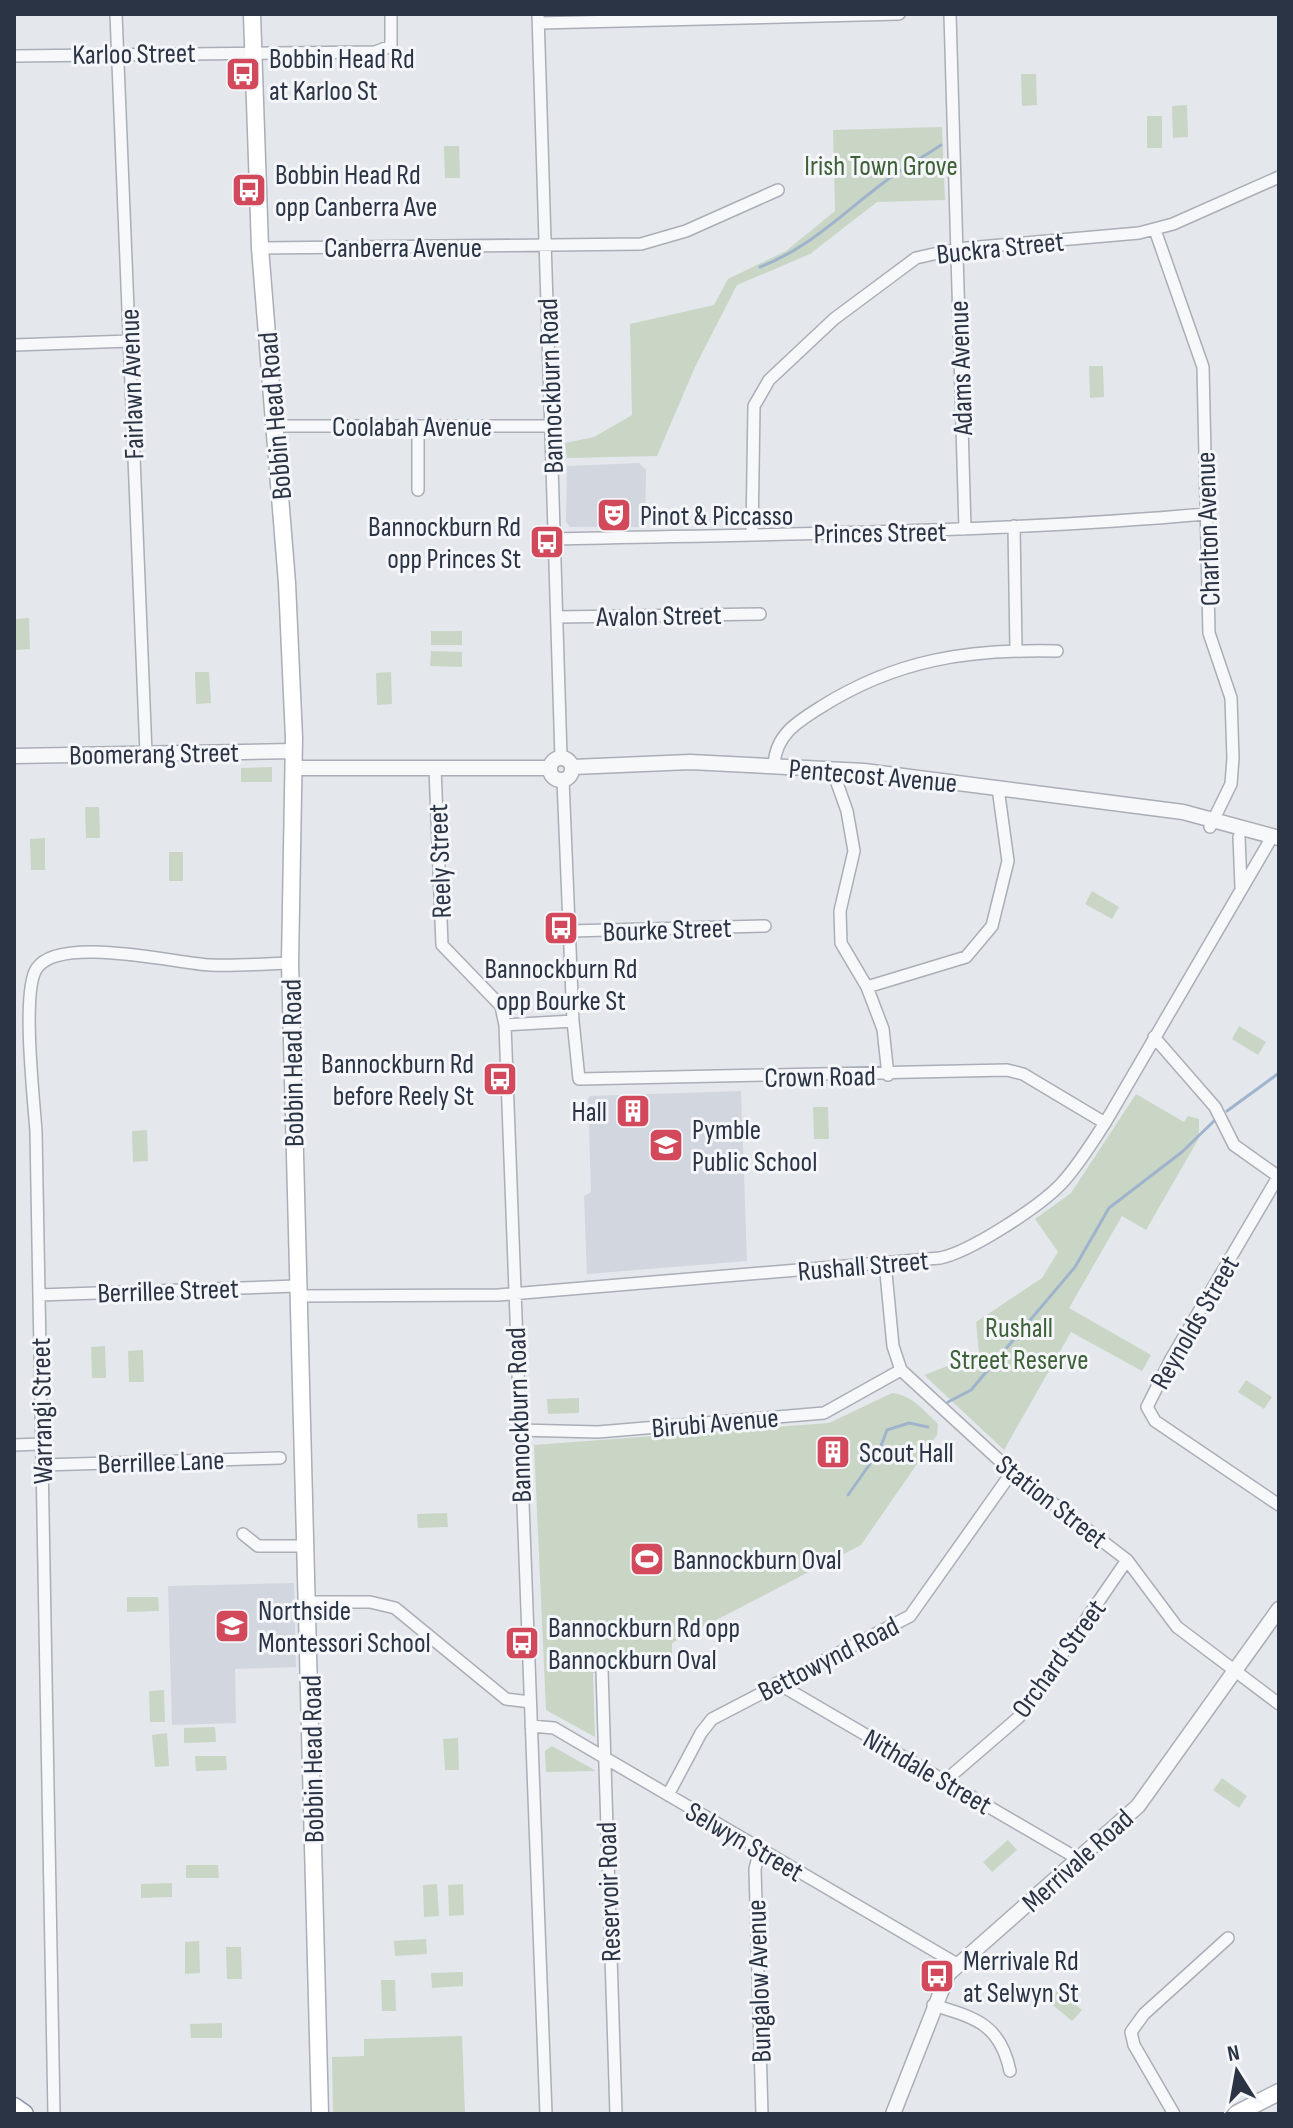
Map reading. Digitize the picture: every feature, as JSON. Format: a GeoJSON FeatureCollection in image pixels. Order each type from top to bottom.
{"type":"FeatureCollection","features":[{"type":"Feature","properties":{"kind":"highway"},"geometry":{"type":"LineString","coordinates":[[14,2107],[24,2114]]}},
{"type":"Feature","properties":{"kind":"main road","name":"Bobbin Head Road"},"geometry":{"type":"LineString","coordinates":[[252,14],[260,248],[287,583],[294,759],[290,963],[320,2114]]}},
{"type":"Feature","properties":{"kind":"main road"},"geometry":{"type":"LineString","coordinates":[[1236,2114],[1279,2092]]}},
{"type":"Feature","properties":{"kind":"street","name":"Fairlawn Avenue"},"geometry":{"type":"LineString","coordinates":[[116,14],[146,753]]}},
{"type":"Feature","properties":{"kind":"street","name":"Karloo Street"},"geometry":{"type":"LineString","coordinates":[[14,56],[385,50],[391,46],[391,14]]}},
{"type":"Feature","properties":{"kind":"street"},"geometry":{"type":"LineString","coordinates":[[538,19],[899,14]]}},
{"type":"Feature","properties":{"kind":"street","name":"Adams Avenue"},"geometry":{"type":"LineString","coordinates":[[950,14],[965,529]]}},
{"type":"Feature","properties":{"kind":"street","name":"Bannockburn Road"},"geometry":{"type":"LineString","coordinates":[[538,19],[561,764]]}},
{"type":"Feature","properties":{"kind":"street","name":"Buckra Street"},"geometry":{"type":"LineString","coordinates":[[752,535],[754,406],[769,380],[834,319],[916,258],[956,249],[1155,230],[1279,177]]}},
{"type":"Feature","properties":{"kind":"street","name":"Canberra Avenue"},"geometry":{"type":"LineString","coordinates":[[260,248],[641,244],[664,239],[778,190]]}},
{"type":"Feature","properties":{"kind":"street","name":"Charlton Avenue"},"geometry":{"type":"LineString","coordinates":[[1155,230],[1201,356],[1209,633],[1231,698],[1233,777],[1211,824]]}},
{"type":"Feature","properties":{"kind":"street"},"geometry":{"type":"LineString","coordinates":[[14,345],[130,341]]}},
{"type":"Feature","properties":{"kind":"street","name":"Coolabah Avenue"},"geometry":{"type":"LineString","coordinates":[[274,426],[550,426]]}},
{"type":"Feature","properties":{"kind":"street"},"geometry":{"type":"LineString","coordinates":[[418,426],[418,490]]}},
{"type":"Feature","properties":{"kind":"street","name":"Princes Street"},"geometry":{"type":"LineString","coordinates":[[554,539],[1084,525],[1206,514]]}},
{"type":"Feature","properties":{"kind":"street"},"geometry":{"type":"LineString","coordinates":[[1014,526],[1016,650]]}},
{"type":"Feature","properties":{"kind":"street","name":"Avalon Street"},"geometry":{"type":"LineString","coordinates":[[557,617],[760,614]]}},
{"type":"Feature","properties":{"kind":"street"},"geometry":{"type":"LineString","coordinates":[[774,766],[774,752],[786,732],[860,682],[933,659],[1016,650],[1057,651]]}},
{"type":"Feature","properties":{"kind":"street","name":"Boomerang Street"},"geometry":{"type":"LineString","coordinates":[[14,756],[146,753],[294,759]]}},
{"type":"Feature","properties":{"kind":"street","name":"Pentecost Avenue"},"geometry":{"type":"LineString","coordinates":[[294,759],[435,768],[690,762],[832,769],[1171,812],[1275,841]]}},
{"type":"Feature","properties":{"kind":"street"},"geometry":{"type":"LineString","coordinates":[[505,1025],[573,1021],[563,780],[571,774],[561,764]]}},
{"type":"Feature","properties":{"kind":"street","name":"Reely Street"},"geometry":{"type":"LineString","coordinates":[[435,768],[442,945],[501,1006],[505,1025]]}},
{"type":"Feature","properties":{"kind":"street"},"geometry":{"type":"LineString","coordinates":[[832,769],[847,811],[854,851],[840,911],[839,932],[845,953],[867,987],[883,1029],[888,1075]]}},
{"type":"Feature","properties":{"kind":"street"},"geometry":{"type":"LineString","coordinates":[[867,987],[966,957],[992,926],[1008,861],[998,788]]}},
{"type":"Feature","properties":{"kind":"street","name":"Pentecost Avenue"},"geometry":{"type":"LineString","coordinates":[[1211,824],[1239,837],[1275,841]]}},
{"type":"Feature","properties":{"kind":"street"},"geometry":{"type":"LineString","coordinates":[[1239,837],[1241,888]]}},
{"type":"Feature","properties":{"kind":"street","name":"Rushall Street"},"geometry":{"type":"LineString","coordinates":[[297,1291],[498,1295],[514,1291],[940,1258],[965,1251],[1059,1186],[1105,1123],[1241,888],[1275,841]]}},
{"type":"Feature","properties":{"kind":"street","name":"Bourke Street"},"geometry":{"type":"LineString","coordinates":[[569,931],[765,926]]}},
{"type":"Feature","properties":{"kind":"street","name":"Warrangi Street"},"geometry":{"type":"LineString","coordinates":[[54,2114],[39,1295],[29,993],[37,967],[49,958],[63,954],[126,953],[208,965],[290,963]]}},
{"type":"Feature","properties":{"kind":"street","name":"Crown Road"},"geometry":{"type":"LineString","coordinates":[[573,1021],[579,1079],[888,1075],[1007,1070],[1023,1074],[1105,1123]]}},
{"type":"Feature","properties":{"kind":"street","name":"Bannockburn Road"},"geometry":{"type":"LineString","coordinates":[[505,1025],[546,2114]]}},
{"type":"Feature","properties":{"kind":"street"},"geometry":{"type":"LineString","coordinates":[[1154,1037],[1215,1107],[1234,1145],[1279,1177]]}},
{"type":"Feature","properties":{"kind":"street","name":"Reynolds Street"},"geometry":{"type":"LineString","coordinates":[[1279,1177],[1147,1407],[1155,1421],[1279,1505]]}},
{"type":"Feature","properties":{"kind":"street"},"geometry":{"type":"LineString","coordinates":[[885,1263],[893,1346],[901,1370]]}},
{"type":"Feature","properties":{"kind":"street","name":"Berrillee Street"},"geometry":{"type":"LineString","coordinates":[[39,1295],[297,1291]]}},
{"type":"Feature","properties":{"kind":"street","name":"Birubi Avenue"},"geometry":{"type":"LineString","coordinates":[[519,1430],[598,1432],[824,1413],[901,1370]]}},
{"type":"Feature","properties":{"kind":"street","name":"Station Street"},"geometry":{"type":"LineString","coordinates":[[901,1370],[1012,1472],[1127,1560],[1170,1621],[1279,1704]]}},
{"type":"Feature","properties":{"kind":"street"},"geometry":{"type":"LineString","coordinates":[[14,1445],[40,1444]]}},
{"type":"Feature","properties":{"kind":"street","name":"Berrillee Lane"},"geometry":{"type":"LineString","coordinates":[[41,1465],[280,1458]]}},
{"type":"Feature","properties":{"kind":"street","name":"Bettowynd Road"},"geometry":{"type":"LineString","coordinates":[[668,1795],[706,1724],[777,1683],[910,1616],[1012,1472]]}},
{"type":"Feature","properties":{"kind":"street"},"geometry":{"type":"LineString","coordinates":[[243,1534],[258,1546],[305,1546]]}},
{"type":"Feature","properties":{"kind":"street","name":"Orchard Street"},"geometry":{"type":"LineString","coordinates":[[946,1780],[1019,1717],[1127,1560]]}},
{"type":"Feature","properties":{"kind":"street"},"geometry":{"type":"LineString","coordinates":[[308,1602],[370,1602],[395,1608],[506,1699],[530,1702]]}},
{"type":"Feature","properties":{"kind":"street","name":"Merrivale Road"},"geometry":{"type":"LineString","coordinates":[[893,2114],[933,2005],[957,1964],[1080,1860],[1138,1806],[1233,1669],[1279,1609]]}},
{"type":"Feature","properties":{"kind":"street","name":"Reservoir Road"},"geometry":{"type":"LineString","coordinates":[[602,1670],[616,2114]]}},
{"type":"Feature","properties":{"kind":"street","name":"Nithdale Street"},"geometry":{"type":"LineString","coordinates":[[777,1683],[1080,1860]]}},
{"type":"Feature","properties":{"kind":"street","name":"Selwyn Street"},"geometry":{"type":"LineString","coordinates":[[531,1726],[554,1728],[957,1964]]}},
{"type":"Feature","properties":{"kind":"street","name":"Bungalow Avenue"},"geometry":{"type":"LineString","coordinates":[[760,1849],[755,1869],[762,2114]]}},
{"type":"Feature","properties":{"kind":"street"},"geometry":{"type":"LineString","coordinates":[[1174,2114],[1134,2045],[1131,2032],[1144,2014],[1228,1938]]}},
{"type":"Feature","properties":{"kind":"street"},"geometry":{"type":"LineString","coordinates":[[933,2005],[981,2022],[1003,2045],[1010,2071]]}},
{"type":"Feature","properties":{"kind":"shaded area"},"geometry":{"type":"Polygon","coordinates":[[[639,463],[646,470],[645,527],[570,527],[566,522],[567,466],[639,463]]]}},
{"type":"Feature","properties":{"kind":"shaded area","name":"Pymble Public School"},"geometry":{"type":"Polygon","coordinates":[[[741,1091],[747,1261],[587,1274],[584,1196],[591,1192],[590,1096],[741,1091]]]}},
{"type":"Feature","properties":{"kind":"shaded area","name":"Northside Montessori School"},"geometry":{"type":"Polygon","coordinates":[[[294,1583],[296,1667],[235,1669],[236,1723],[172,1725],[168,1586],[294,1583]]]}},
{"type":"Feature","properties":{"kind":"green space"},"geometry":{"type":"Polygon","coordinates":[[[1021,74],[1036,74],[1037,105],[1022,106],[1021,74]]]}},
{"type":"Feature","properties":{"kind":"green space"},"geometry":{"type":"Polygon","coordinates":[[[1187,105],[1188,137],[1173,138],[1172,106],[1187,105]]]}},
{"type":"Feature","properties":{"kind":"green space"},"geometry":{"type":"Polygon","coordinates":[[[1147,116],[1162,116],[1162,148],[1147,148],[1147,116]]]}},
{"type":"Feature","properties":{"kind":"green space","name":"Irish Town Grove"},"geometry":{"type":"Polygon","coordinates":[[[942,127],[945,200],[877,202],[810,254],[737,285],[695,367],[657,456],[567,458],[565,443],[594,437],[632,415],[630,324],[714,305],[728,279],[786,251],[835,211],[833,130],[942,127]]]}},
{"type":"Feature","properties":{"kind":"green space"},"geometry":{"type":"Polygon","coordinates":[[[444,146],[459,146],[460,178],[445,178],[444,146]]]}},
{"type":"Feature","properties":{"kind":"green space"},"geometry":{"type":"Polygon","coordinates":[[[1089,366],[1103,366],[1104,397],[1090,398],[1089,366]]]}},
{"type":"Feature","properties":{"kind":"green space"},"geometry":{"type":"Polygon","coordinates":[[[29,618],[30,649],[16,650],[14,619],[29,618]]]}},
{"type":"Feature","properties":{"kind":"green space"},"geometry":{"type":"Polygon","coordinates":[[[431,631],[462,631],[462,645],[431,645],[431,631]]]}},
{"type":"Feature","properties":{"kind":"green space"},"geometry":{"type":"Polygon","coordinates":[[[431,651],[462,652],[462,667],[430,666],[431,651]]]}},
{"type":"Feature","properties":{"kind":"green space"},"geometry":{"type":"Polygon","coordinates":[[[195,672],[209,672],[211,703],[196,704],[195,672]]]}},
{"type":"Feature","properties":{"kind":"green space"},"geometry":{"type":"Polygon","coordinates":[[[391,672],[392,704],[377,705],[376,673],[391,672]]]}},
{"type":"Feature","properties":{"kind":"green space"},"geometry":{"type":"Polygon","coordinates":[[[272,767],[272,782],[241,782],[241,768],[272,767]]]}},
{"type":"Feature","properties":{"kind":"green space"},"geometry":{"type":"Polygon","coordinates":[[[85,807],[99,807],[100,838],[86,838],[85,807]]]}},
{"type":"Feature","properties":{"kind":"green space"},"geometry":{"type":"Polygon","coordinates":[[[45,838],[45,870],[31,870],[30,839],[45,838]]]}},
{"type":"Feature","properties":{"kind":"green space"},"geometry":{"type":"Polygon","coordinates":[[[169,852],[183,852],[183,881],[169,881],[169,852]]]}},
{"type":"Feature","properties":{"kind":"green space"},"geometry":{"type":"Polygon","coordinates":[[[1092,891],[1119,907],[1112,919],[1085,904],[1092,891]]]}},
{"type":"Feature","properties":{"kind":"green space"},"geometry":{"type":"Polygon","coordinates":[[[1239,1026],[1266,1042],[1258,1055],[1232,1039],[1239,1026]]]}},
{"type":"Feature","properties":{"kind":"green space","name":"Rushall Street Reserve"},"geometry":{"type":"Polygon","coordinates":[[[1136,1094],[1184,1122],[1188,1116],[1199,1119],[1199,1138],[1146,1230],[1122,1216],[1069,1308],[1151,1355],[1142,1371],[1071,1332],[1004,1450],[924,1375],[979,1354],[976,1322],[1042,1278],[1058,1252],[1035,1219],[1071,1193],[1136,1094]]]}},
{"type":"Feature","properties":{"kind":"green space"},"geometry":{"type":"Polygon","coordinates":[[[813,1107],[828,1107],[829,1139],[814,1139],[813,1107]]]}},
{"type":"Feature","properties":{"kind":"green space"},"geometry":{"type":"Polygon","coordinates":[[[147,1130],[148,1161],[133,1162],[132,1131],[147,1130]]]}},
{"type":"Feature","properties":{"kind":"green space"},"geometry":{"type":"Polygon","coordinates":[[[105,1346],[106,1378],[92,1378],[91,1347],[105,1346]]]}},
{"type":"Feature","properties":{"kind":"green space"},"geometry":{"type":"Polygon","coordinates":[[[143,1350],[144,1382],[129,1382],[128,1351],[143,1350]]]}},
{"type":"Feature","properties":{"kind":"green space"},"geometry":{"type":"Polygon","coordinates":[[[1246,1380],[1272,1397],[1264,1409],[1238,1392],[1246,1380]]]}},
{"type":"Feature","properties":{"kind":"green space","name":"Bannockburn Oval"},"geometry":{"type":"Polygon","coordinates":[[[892,1393],[906,1397],[922,1409],[938,1424],[937,1435],[861,1545],[672,1643],[672,1662],[593,1673],[595,1737],[546,1710],[534,1445],[829,1423],[892,1393]]]}},
{"type":"Feature","properties":{"kind":"green space"},"geometry":{"type":"Polygon","coordinates":[[[579,1398],[579,1413],[548,1414],[547,1399],[579,1398]]]}},
{"type":"Feature","properties":{"kind":"green space"},"geometry":{"type":"Polygon","coordinates":[[[447,1513],[448,1527],[418,1528],[417,1514],[447,1513]]]}},
{"type":"Feature","properties":{"kind":"green space"},"geometry":{"type":"Polygon","coordinates":[[[127,1597],[158,1597],[159,1611],[127,1612],[127,1597]]]}},
{"type":"Feature","properties":{"kind":"green space"},"geometry":{"type":"Polygon","coordinates":[[[164,1690],[165,1722],[150,1722],[149,1691],[164,1690]]]}},
{"type":"Feature","properties":{"kind":"green space"},"geometry":{"type":"Polygon","coordinates":[[[215,1727],[216,1742],[184,1743],[184,1728],[215,1727]]]}},
{"type":"Feature","properties":{"kind":"green space"},"geometry":{"type":"Polygon","coordinates":[[[167,1733],[169,1766],[155,1767],[152,1735],[167,1733]]]}},
{"type":"Feature","properties":{"kind":"green space"},"geometry":{"type":"Polygon","coordinates":[[[458,1738],[459,1770],[445,1770],[443,1739],[458,1738]]]}},
{"type":"Feature","properties":{"kind":"green space"},"geometry":{"type":"Polygon","coordinates":[[[552,1746],[596,1771],[546,1772],[545,1751],[552,1746]]]}},
{"type":"Feature","properties":{"kind":"green space"},"geometry":{"type":"Polygon","coordinates":[[[195,1756],[226,1756],[227,1770],[196,1771],[195,1756]]]}},
{"type":"Feature","properties":{"kind":"green space"},"geometry":{"type":"Polygon","coordinates":[[[1222,1778],[1247,1796],[1239,1808],[1213,1790],[1222,1778]]]}},
{"type":"Feature","properties":{"kind":"green space"},"geometry":{"type":"Polygon","coordinates":[[[1008,1840],[1017,1850],[992,1872],[983,1862],[1008,1840]]]}},
{"type":"Feature","properties":{"kind":"green space"},"geometry":{"type":"Polygon","coordinates":[[[186,1865],[218,1865],[219,1878],[186,1878],[186,1865]]]}},
{"type":"Feature","properties":{"kind":"green space"},"geometry":{"type":"Polygon","coordinates":[[[172,1883],[172,1897],[141,1898],[141,1884],[172,1883]]]}},
{"type":"Feature","properties":{"kind":"green space"},"geometry":{"type":"Polygon","coordinates":[[[437,1884],[439,1916],[424,1917],[423,1885],[437,1884]]]}},
{"type":"Feature","properties":{"kind":"green space"},"geometry":{"type":"Polygon","coordinates":[[[463,1884],[464,1915],[449,1916],[448,1885],[463,1884]]]}},
{"type":"Feature","properties":{"kind":"green space"},"geometry":{"type":"Polygon","coordinates":[[[426,1939],[427,1954],[395,1956],[394,1941],[426,1939]]]}},
{"type":"Feature","properties":{"kind":"green space"},"geometry":{"type":"Polygon","coordinates":[[[199,1941],[200,1973],[185,1974],[185,1942],[199,1941]]]}},
{"type":"Feature","properties":{"kind":"green space"},"geometry":{"type":"Polygon","coordinates":[[[226,1947],[241,1947],[242,1979],[227,1979],[226,1947]]]}},
{"type":"Feature","properties":{"kind":"green space"},"geometry":{"type":"Polygon","coordinates":[[[463,1972],[463,1986],[432,1988],[431,1973],[463,1972]]]}},
{"type":"Feature","properties":{"kind":"green space"},"geometry":{"type":"Polygon","coordinates":[[[381,1980],[395,1980],[396,2011],[382,2011],[381,1980]]]}},
{"type":"Feature","properties":{"kind":"green space"},"geometry":{"type":"Polygon","coordinates":[[[1058,1990],[1082,2010],[1072,2021],[1048,2001],[1058,1990]]]}},
{"type":"Feature","properties":{"kind":"green space"},"geometry":{"type":"Polygon","coordinates":[[[222,2023],[222,2038],[191,2038],[190,2024],[222,2023]]]}},
{"type":"Feature","properties":{"kind":"green space"},"geometry":{"type":"Polygon","coordinates":[[[462,2036],[465,2114],[333,2114],[332,2057],[364,2056],[364,2039],[462,2036]]]}},
{"type":"Feature","properties":{"kind":"waterway"},"geometry":{"type":"LineString","coordinates":[[760,267],[810,240],[890,178],[941,145]]}},
{"type":"Feature","properties":{"kind":"waterway"},"geometry":{"type":"LineString","coordinates":[[1227,1111],[1279,1073]]}},
{"type":"Feature","properties":{"kind":"waterway"},"geometry":{"type":"LineString","coordinates":[[948,1402],[971,1390],[1075,1267],[1109,1208],[1182,1152],[1214,1121]]}},
{"type":"Feature","properties":{"kind":"waterway"},"geometry":{"type":"LineString","coordinates":[[848,1495],[879,1451],[887,1430],[909,1423],[928,1427]]}},
{"type":"Feature","properties":{"kind":"place","name":"Bobbin Head Rd at Karloo St"},"geometry":{"type":"Point","coordinates":[243,74]}},
{"type":"Feature","properties":{"kind":"place","name":"Bobbin Head Rd opp Canberra Ave"},"geometry":{"type":"Point","coordinates":[249,190]}},
{"type":"Feature","properties":{"kind":"place","name":"Pinot & Piccasso"},"geometry":{"type":"Point","coordinates":[614,515]}},
{"type":"Feature","properties":{"kind":"place","name":"Bannockburn Rd opp Princes St"},"geometry":{"type":"Point","coordinates":[547,542]}},
{"type":"Feature","properties":{"kind":"place","name":"Bannockburn Rd opp Bourke St"},"geometry":{"type":"Point","coordinates":[561,928]}},
{"type":"Feature","properties":{"kind":"place","name":"Bannockburn Rd before Reely St"},"geometry":{"type":"Point","coordinates":[500,1079]}},
{"type":"Feature","properties":{"kind":"place","name":"Hall"},"geometry":{"type":"Point","coordinates":[633,1111]}},
{"type":"Feature","properties":{"kind":"place","name":"Pymble Public School"},"geometry":{"type":"Point","coordinates":[666,1145]}},
{"type":"Feature","properties":{"kind":"place","name":"Scout Hall"},"geometry":{"type":"Point","coordinates":[833,1452]}},
{"type":"Feature","properties":{"kind":"place","name":"Bannockburn Oval"},"geometry":{"type":"Point","coordinates":[647,1559]}},
{"type":"Feature","properties":{"kind":"place","name":"Northside Montessori School"},"geometry":{"type":"Point","coordinates":[232,1626]}},
{"type":"Feature","properties":{"kind":"place","name":"Bannockburn Rd opp Bannockburn Oval"},"geometry":{"type":"Point","coordinates":[522,1643]}},
{"type":"Feature","properties":{"kind":"place","name":"Merrivale Rd at Selwyn St"},"geometry":{"type":"Point","coordinates":[937,1976]}}]}
